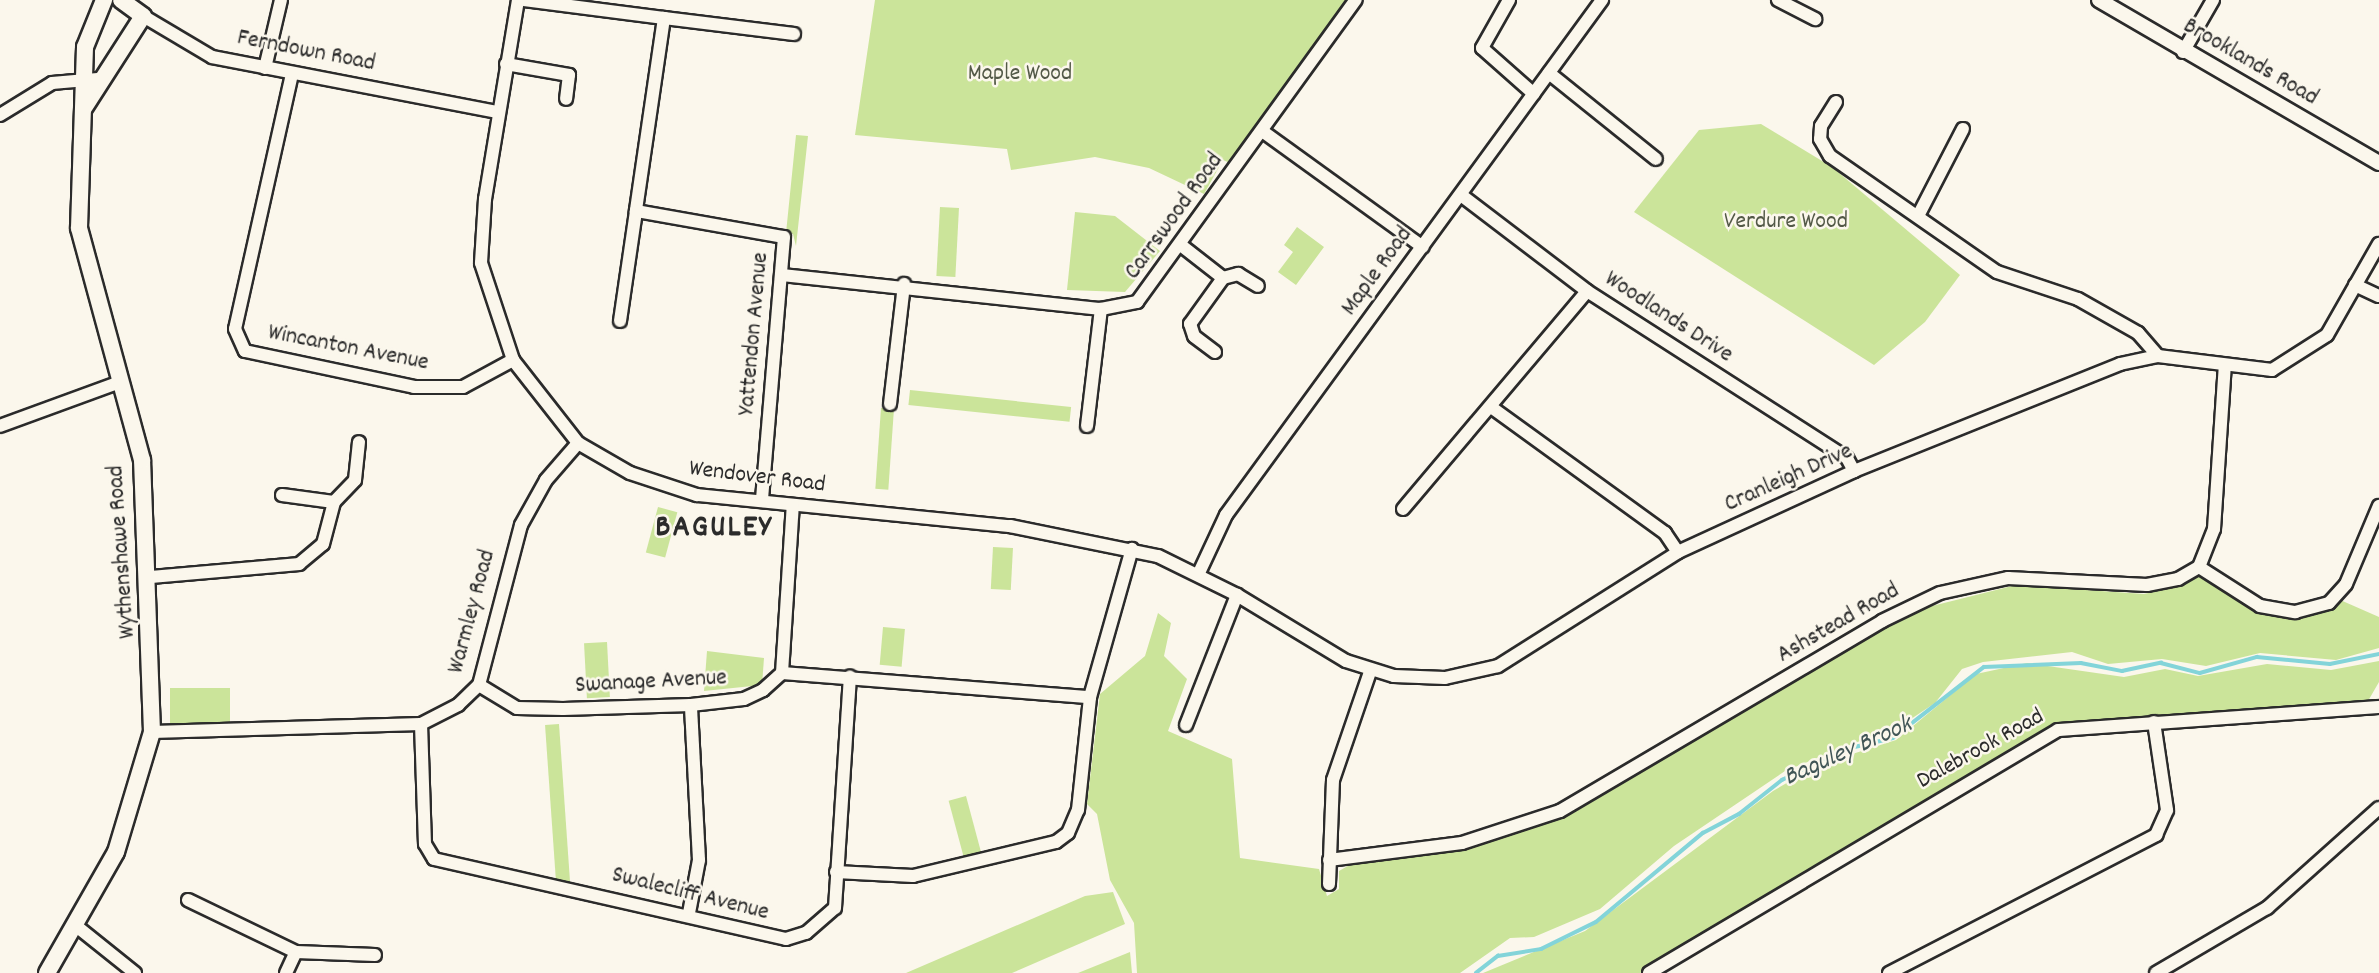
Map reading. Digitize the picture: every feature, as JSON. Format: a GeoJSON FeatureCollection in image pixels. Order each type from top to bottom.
{"type":"FeatureCollection","features":[{"type":"Feature","properties":{"kind":"main road","name":"Wythenshawe Road"},"geometry":{"type":"LineString","coordinates":[[47,973],[116,852],[152,733],[151,577],[142,460],[79,228],[82,113],[90,79],[85,47],[104,0]]}},
{"type":"Feature","properties":{"kind":"main road","name":"Ferndown Road"},"geometry":{"type":"LineString","coordinates":[[121,0],[143,16]]}},
{"type":"Feature","properties":{"kind":"main road"},"geometry":{"type":"LineString","coordinates":[[90,79],[143,16]]}},
{"type":"Feature","properties":{"kind":"street"},"geometry":{"type":"LineString","coordinates":[[265,68],[281,0]]}},
{"type":"Feature","properties":{"kind":"street","name":"Wendover Road"},"geometry":{"type":"LineString","coordinates":[[518,0],[498,112],[481,263],[513,360],[578,443],[665,486],[793,505],[1010,526],[1132,549],[1198,575]]}},
{"type":"Feature","properties":{"kind":"street"},"geometry":{"type":"LineString","coordinates":[[524,0],[794,34]]}},
{"type":"Feature","properties":{"kind":"street","name":"Carrswood Road"},"geometry":{"type":"LineString","coordinates":[[782,275],[904,284],[1101,309],[1137,302],[1182,246],[1356,0]]}},
{"type":"Feature","properties":{"kind":"street"},"geometry":{"type":"LineString","coordinates":[[1509,0],[1482,48],[1534,94]]}},
{"type":"Feature","properties":{"kind":"street","name":"Maple Road"},"geometry":{"type":"LineString","coordinates":[[1198,575],[1226,515],[1602,0]]}},
{"type":"Feature","properties":{"kind":"street"},"geometry":{"type":"LineString","coordinates":[[1778,0],[1815,19]]}},
{"type":"Feature","properties":{"kind":"street","name":"Brooklands Road"},"geometry":{"type":"LineString","coordinates":[[2099,0],[2183,52],[2379,163]]}},
{"type":"Feature","properties":{"kind":"street"},"geometry":{"type":"LineString","coordinates":[[2183,52],[2213,0]]}},
{"type":"Feature","properties":{"kind":"street","name":"Ferndown Road"},"geometry":{"type":"LineString","coordinates":[[143,16],[212,57],[498,112]]}},
{"type":"Feature","properties":{"kind":"street"},"geometry":{"type":"LineString","coordinates":[[620,321],[664,18]]}},
{"type":"Feature","properties":{"kind":"street"},"geometry":{"type":"LineString","coordinates":[[506,64],[569,75],[566,99]]}},
{"type":"Feature","properties":{"kind":"street"},"geometry":{"type":"LineString","coordinates":[[1549,73],[1656,159]]}},
{"type":"Feature","properties":{"kind":"street","name":"Wincanton Avenue"},"geometry":{"type":"LineString","coordinates":[[292,74],[234,330],[245,351],[414,387],[463,387],[513,360]]}},
{"type":"Feature","properties":{"kind":"street"},"geometry":{"type":"LineString","coordinates":[[0,115],[52,83],[90,79]]}},
{"type":"Feature","properties":{"kind":"street"},"geometry":{"type":"LineString","coordinates":[[1836,102],[1821,126],[1820,139],[1830,156],[1997,272],[2057,289],[2138,334],[2158,356]]}},
{"type":"Feature","properties":{"kind":"street"},"geometry":{"type":"LineString","coordinates":[[1918,216],[1963,129]]}},
{"type":"Feature","properties":{"kind":"street"},"geometry":{"type":"LineString","coordinates":[[1262,131],[1423,247]]}},
{"type":"Feature","properties":{"kind":"street","name":"Woodlands Drive"},"geometry":{"type":"LineString","coordinates":[[1461,195],[1587,291],[1847,458],[1854,471]]}},
{"type":"Feature","properties":{"kind":"street","name":"Yattendon Avenue"},"geometry":{"type":"LineString","coordinates":[[636,211],[784,237],[762,501]]}},
{"type":"Feature","properties":{"kind":"street","name":"Cranleigh Drive"},"geometry":{"type":"LineString","coordinates":[[1198,575],[1370,672],[1445,678],[1498,666],[1678,552],[1854,471],[2120,365],[2158,356],[2272,370],[2302,356],[2327,335],[2379,244]]}},
{"type":"Feature","properties":{"kind":"street"},"geometry":{"type":"LineString","coordinates":[[1182,246],[1223,278]]}},
{"type":"Feature","properties":{"kind":"street"},"geometry":{"type":"LineString","coordinates":[[1215,352],[1194,337],[1190,324],[1223,278],[1238,274],[1258,286]]}},
{"type":"Feature","properties":{"kind":"street"},"geometry":{"type":"LineString","coordinates":[[890,404],[904,284]]}},
{"type":"Feature","properties":{"kind":"street"},"geometry":{"type":"LineString","coordinates":[[2356,285],[2379,296]]}},
{"type":"Feature","properties":{"kind":"street"},"geometry":{"type":"LineString","coordinates":[[1403,509],[1492,407],[1587,291]]}},
{"type":"Feature","properties":{"kind":"street"},"geometry":{"type":"LineString","coordinates":[[1087,426],[1101,309]]}},
{"type":"Feature","properties":{"kind":"street"},"geometry":{"type":"LineString","coordinates":[[2225,365],[2214,529],[2199,567],[2260,606],[2295,612],[2329,603],[2346,584],[2379,506]]}},
{"type":"Feature","properties":{"kind":"street"},"geometry":{"type":"LineString","coordinates":[[0,426],[120,382]]}},
{"type":"Feature","properties":{"kind":"street"},"geometry":{"type":"LineString","coordinates":[[1492,407],[1665,533],[1678,552]]}},
{"type":"Feature","properties":{"kind":"street"},"geometry":{"type":"LineString","coordinates":[[151,577],[299,564],[323,544],[334,502],[355,480],[359,442]]}},
{"type":"Feature","properties":{"kind":"street","name":"Warmley Road"},"geometry":{"type":"LineString","coordinates":[[152,733],[421,724],[458,705],[479,685],[520,525],[546,480],[578,443]]}},
{"type":"Feature","properties":{"kind":"street"},"geometry":{"type":"LineString","coordinates":[[282,495],[334,502]]}},
{"type":"Feature","properties":{"kind":"street"},"geometry":{"type":"LineString","coordinates":[[793,505],[782,673],[850,676],[1090,697]]}},
{"type":"Feature","properties":{"kind":"street"},"geometry":{"type":"LineString","coordinates":[[836,872],[913,876],[1056,842],[1078,810],[1090,697],[1132,549]]}},
{"type":"Feature","properties":{"kind":"street","name":"Ashstead Road"},"geometry":{"type":"LineString","coordinates":[[1329,860],[1462,843],[1560,811],[1882,621],[1940,593],[2008,578],[2147,585],[2199,567]]}},
{"type":"Feature","properties":{"kind":"street"},"geometry":{"type":"LineString","coordinates":[[1186,725],[1237,595]]}},
{"type":"Feature","properties":{"kind":"street"},"geometry":{"type":"LineString","coordinates":[[1329,884],[1333,780],[1370,672]]}},
{"type":"Feature","properties":{"kind":"street","name":"Swanage Avenue"},"geometry":{"type":"LineString","coordinates":[[479,685],[517,708],[691,705],[744,699],[782,673]]}},
{"type":"Feature","properties":{"kind":"street","name":"Swalecliff Avenue"},"geometry":{"type":"LineString","coordinates":[[421,724],[425,844],[435,859],[689,913],[786,939],[806,933],[835,908],[850,676]]}},
{"type":"Feature","properties":{"kind":"street"},"geometry":{"type":"LineString","coordinates":[[689,913],[699,860],[691,705]]}},
{"type":"Feature","properties":{"kind":"street","name":"Dalebrook Road"},"geometry":{"type":"LineString","coordinates":[[1649,973],[2043,735],[2154,722],[2379,707]]}},
{"type":"Feature","properties":{"kind":"street"},"geometry":{"type":"LineString","coordinates":[[1889,973],[2156,835],[2167,810],[2154,722]]}},
{"type":"Feature","properties":{"kind":"street"},"geometry":{"type":"LineString","coordinates":[[2156,973],[2267,908],[2379,808]]}},
{"type":"Feature","properties":{"kind":"street"},"geometry":{"type":"LineString","coordinates":[[188,900],[214,918],[252,928],[296,952],[375,955]]}},
{"type":"Feature","properties":{"kind":"street"},"geometry":{"type":"LineString","coordinates":[[75,925],[135,973]]}},
{"type":"Feature","properties":{"kind":"street"},"geometry":{"type":"LineString","coordinates":[[286,973],[296,952]]}},
{"type":"Feature","properties":{"kind":"green space","name":"Maple Wood"},"geometry":{"type":"Polygon","coordinates":[[[875,0],[1350,0],[1230,163],[1223,160],[1204,194],[1149,168],[1095,157],[1011,170],[1007,149],[855,135],[875,0]]]}},
{"type":"Feature","properties":{"kind":"green space","name":"Verdure Wood"},"geometry":{"type":"Polygon","coordinates":[[[1761,124],[1832,167],[1960,275],[1925,322],[1874,365],[1634,212],[1699,130],[1761,124]]]}},
{"type":"Feature","properties":{"kind":"green space"},"geometry":{"type":"Polygon","coordinates":[[[796,135],[808,136],[796,246],[793,234],[786,233],[796,135]]]}},
{"type":"Feature","properties":{"kind":"green space"},"geometry":{"type":"Polygon","coordinates":[[[940,207],[959,208],[955,277],[936,276],[940,207]]]}},
{"type":"Feature","properties":{"kind":"green space"},"geometry":{"type":"Polygon","coordinates":[[[1075,212],[1115,216],[1160,251],[1125,292],[1067,290],[1075,212]]]}},
{"type":"Feature","properties":{"kind":"green space"},"geometry":{"type":"Polygon","coordinates":[[[1297,227],[1324,247],[1296,285],[1278,272],[1293,252],[1284,245],[1297,227]]]}},
{"type":"Feature","properties":{"kind":"green space"},"geometry":{"type":"Polygon","coordinates":[[[910,390],[1071,407],[1070,422],[908,405],[910,390]]]}},
{"type":"Feature","properties":{"kind":"green space"},"geometry":{"type":"Polygon","coordinates":[[[881,408],[894,409],[888,490],[875,489],[881,408]]]}},
{"type":"Feature","properties":{"kind":"green space"},"geometry":{"type":"Polygon","coordinates":[[[658,507],[677,512],[665,558],[646,552],[658,507]]]}},
{"type":"Feature","properties":{"kind":"green space"},"geometry":{"type":"Polygon","coordinates":[[[993,547],[1013,548],[1011,590],[991,589],[993,547]]]}},
{"type":"Feature","properties":{"kind":"green space"},"geometry":{"type":"Polygon","coordinates":[[[2200,572],[2284,616],[2312,614],[2338,599],[2379,617],[2379,648],[2336,660],[2260,653],[2206,666],[2162,659],[2108,664],[2072,652],[1983,662],[1962,669],[1935,703],[1905,723],[1785,771],[1674,846],[1600,909],[1534,937],[1510,938],[1460,973],[1137,973],[1134,923],[1110,880],[1097,814],[1087,804],[1100,694],[1145,656],[1158,613],[1171,623],[1164,656],[1187,679],[1168,731],[1232,759],[1240,858],[1319,869],[1327,896],[1339,889],[1339,871],[1353,863],[1480,844],[1573,813],[1916,610],[2016,585],[2144,594],[2179,586],[2200,572]]]}},
{"type":"Feature","properties":{"kind":"green space"},"geometry":{"type":"Polygon","coordinates":[[[883,627],[905,629],[902,667],[880,665],[883,627]]]}},
{"type":"Feature","properties":{"kind":"green space"},"geometry":{"type":"Polygon","coordinates":[[[607,642],[610,697],[587,698],[584,643],[607,642]]]}},
{"type":"Feature","properties":{"kind":"green space"},"geometry":{"type":"Polygon","coordinates":[[[707,651],[764,658],[762,685],[704,691],[707,651]]]}},
{"type":"Feature","properties":{"kind":"green space"},"geometry":{"type":"Polygon","coordinates":[[[2379,661],[2379,682],[2368,701],[2053,724],[1640,973],[1483,973],[1585,931],[1773,791],[1818,765],[1896,740],[1976,674],[2027,663],[2124,677],[2165,669],[2198,676],[2267,664],[2331,670],[2379,661]]]}},
{"type":"Feature","properties":{"kind":"green space"},"geometry":{"type":"Polygon","coordinates":[[[170,688],[230,688],[230,725],[170,725],[170,688]]]}},
{"type":"Feature","properties":{"kind":"green space"},"geometry":{"type":"Polygon","coordinates":[[[559,724],[570,883],[556,884],[545,725],[559,724]]]}},
{"type":"Feature","properties":{"kind":"green space"},"geometry":{"type":"Polygon","coordinates":[[[966,796],[981,853],[964,858],[949,801],[966,796]]]}},
{"type":"Feature","properties":{"kind":"green space"},"geometry":{"type":"Polygon","coordinates":[[[1113,892],[1125,924],[1012,973],[906,973],[1085,896],[1113,892]]]}},
{"type":"Feature","properties":{"kind":"green space"},"geometry":{"type":"Polygon","coordinates":[[[1130,952],[1132,973],[1078,973],[1130,952]]]}},
{"type":"Feature","properties":{"kind":"waterway","name":"Baguley Brook"},"geometry":{"type":"LineString","coordinates":[[1476,973],[1498,956],[1541,949],[1596,922],[1703,833],[1739,814],[1782,780],[1842,750],[1893,738],[1984,667],[2081,663],[2122,671],[2161,663],[2200,673],[2257,657],[2330,664],[2379,654]]}},
{"type":"Feature","properties":{"kind":"district","name":"BAGULEY"},"geometry":{"type":"Point","coordinates":[714,529]}}]}
